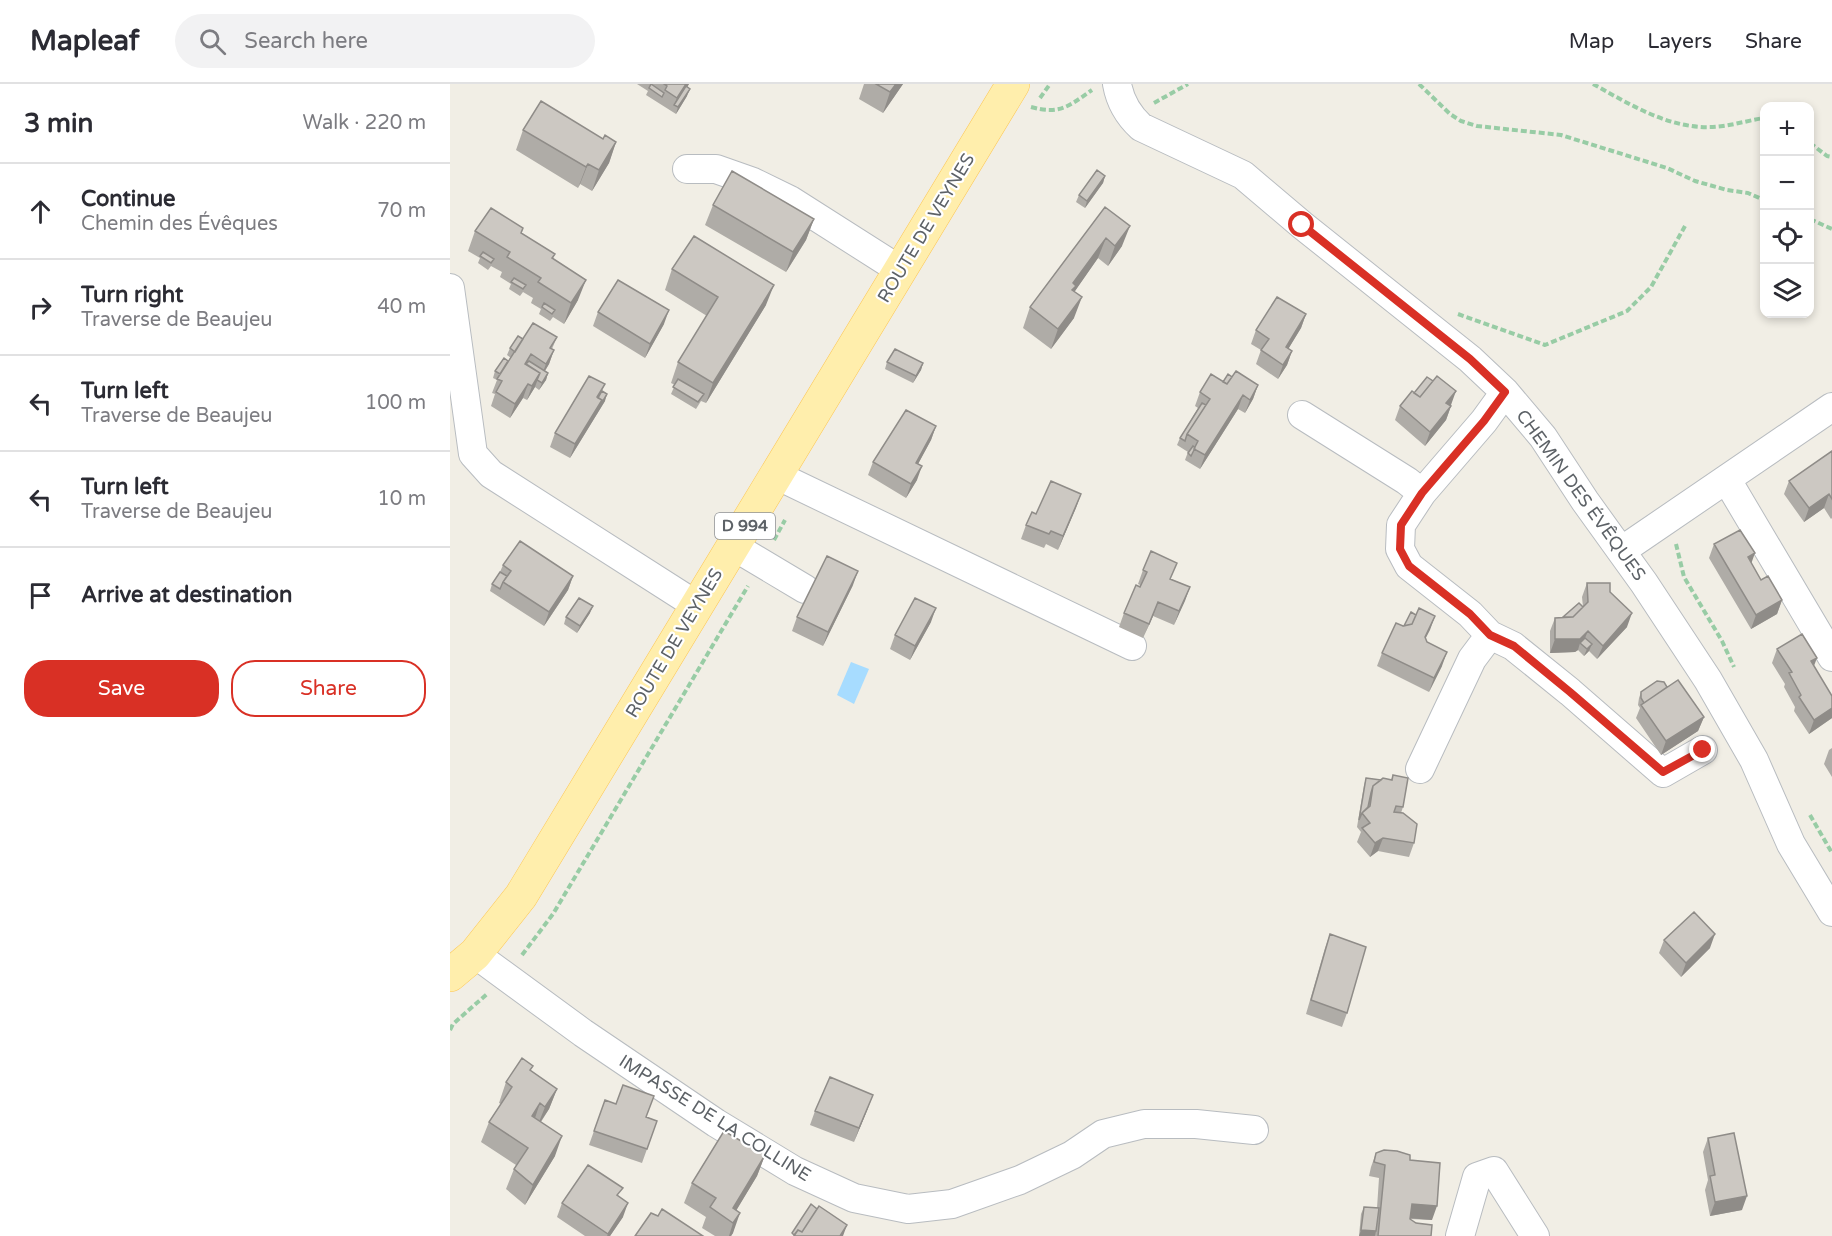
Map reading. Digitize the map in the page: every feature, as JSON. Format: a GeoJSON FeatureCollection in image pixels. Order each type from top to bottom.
{"type":"FeatureCollection","features":[{"type":"Feature","properties":{"kind":"main road","name":"ROUTE DE VEYNES"},"geometry":{"type":"LineString","coordinates":[[450,975],[475,954],[521,896],[900,270],[1023,96]]}},
{"type":"Feature","properties":{"kind":"street"},"geometry":{"type":"LineString","coordinates":[[1105,87],[1124,105],[1131,117]]}},
{"type":"Feature","properties":{"kind":"street","name":"CHEMIN DES ÉVÊQUES"},"geometry":{"type":"LineString","coordinates":[[1131,117],[1140,127],[1243,175],[1470,359],[1505,392],[1543,437],[1708,680],[1754,760],[1791,844],[1832,912]]}},
{"type":"Feature","properties":{"kind":"street"},"geometry":{"type":"LineString","coordinates":[[687,169],[716,169],[753,182],[790,200],[900,270]]}},
{"type":"Feature","properties":{"kind":"street"},"geometry":{"type":"LineString","coordinates":[[450,288],[473,454],[491,474],[696,605]]}},
{"type":"Feature","properties":{"kind":"street"},"geometry":{"type":"LineString","coordinates":[[1505,392],[1484,421],[1422,493],[1401,525],[1400,549],[1409,566],[1470,614],[1490,635],[1514,646],[1663,772],[1703,750]]}},
{"type":"Feature","properties":{"kind":"street"},"geometry":{"type":"LineString","coordinates":[[1621,551],[1832,407]]}},
{"type":"Feature","properties":{"kind":"street"},"geometry":{"type":"LineString","coordinates":[[1302,415],[1407,481],[1422,493]]}},
{"type":"Feature","properties":{"kind":"street"},"geometry":{"type":"LineString","coordinates":[[776,475],[1132,646]]}},
{"type":"Feature","properties":{"kind":"street"},"geometry":{"type":"LineString","coordinates":[[1726,480],[1819,619],[1832,657]]}},
{"type":"Feature","properties":{"kind":"street"},"geometry":{"type":"LineString","coordinates":[[733,546],[805,589]]}},
{"type":"Feature","properties":{"kind":"street"},"geometry":{"type":"LineString","coordinates":[[1419,769],[1472,659],[1490,635]]}},
{"type":"Feature","properties":{"kind":"street","name":"IMPASSE DE LA COLLINE"},"geometry":{"type":"LineString","coordinates":[[475,954],[583,1033],[716,1123],[795,1171],[854,1198],[908,1209],[952,1204],[1020,1180],[1072,1155],[1103,1134],[1144,1124],[1196,1124],[1254,1130]]}},
{"type":"Feature","properties":{"kind":"street"},"geometry":{"type":"LineString","coordinates":[[1460,1236],[1477,1177],[1494,1171],[1534,1236]]}},
{"type":"Feature","properties":{"kind":"path"},"geometry":{"type":"LineString","coordinates":[[1131,117],[1188,84]]}},
{"type":"Feature","properties":{"kind":"path"},"geometry":{"type":"LineString","coordinates":[[1419,84],[1450,114],[1461,121],[1477,126],[1561,135],[1667,168],[1695,181],[1727,190],[1749,193],[1760,198]]}},
{"type":"Feature","properties":{"kind":"path"},"geometry":{"type":"LineString","coordinates":[[1593,84],[1655,117],[1689,127],[1723,127],[1760,119]]}},
{"type":"Feature","properties":{"kind":"path"},"geometry":{"type":"LineString","coordinates":[[1023,96],[1052,111],[1065,109],[1105,87]]}},
{"type":"Feature","properties":{"kind":"path"},"geometry":{"type":"LineString","coordinates":[[1814,147],[1832,157]]}},
{"type":"Feature","properties":{"kind":"path"},"geometry":{"type":"LineString","coordinates":[[1814,221],[1832,229]]}},
{"type":"Feature","properties":{"kind":"path"},"geometry":{"type":"LineString","coordinates":[[1456,313],[1545,345],[1627,311],[1651,287],[1684,226]]}},
{"type":"Feature","properties":{"kind":"path"},"geometry":{"type":"LineString","coordinates":[[450,1030],[451,1024],[506,977]]}},
{"type":"Feature","properties":{"kind":"water"},"geometry":{"type":"Polygon","coordinates":[[[851,662],[869,669],[854,704],[837,695],[851,662]]]}},
{"type":"Feature","properties":{"kind":"building"},"geometry":{"type":"Polygon","coordinates":[[[651,84],[664,93],[662,97],[649,88],[651,84]]]}},
{"type":"Feature","properties":{"kind":"building"},"geometry":{"type":"Polygon","coordinates":[[[664,84],[686,84],[677,98],[665,90],[667,86],[664,84]]]}},
{"type":"Feature","properties":{"kind":"building"},"geometry":{"type":"Polygon","coordinates":[[[876,84],[896,84],[890,92],[876,84]]]}},
{"type":"Feature","properties":{"kind":"building"},"geometry":{"type":"Polygon","coordinates":[[[686,86],[690,89],[678,107],[674,105],[686,86]]]}},
{"type":"Feature","properties":{"kind":"building"},"geometry":{"type":"Polygon","coordinates":[[[541,101],[603,139],[605,135],[616,142],[599,170],[588,164],[586,167],[523,130],[541,101]]]}},
{"type":"Feature","properties":{"kind":"building"},"geometry":{"type":"Polygon","coordinates":[[[1097,170],[1105,176],[1087,201],[1079,195],[1097,170]]]}},
{"type":"Feature","properties":{"kind":"building"},"geometry":{"type":"Polygon","coordinates":[[[732,171],[814,219],[793,252],[713,205],[732,171]]]}},
{"type":"Feature","properties":{"kind":"building"},"geometry":{"type":"Polygon","coordinates":[[[1105,207],[1130,226],[1115,246],[1106,238],[1073,283],[1076,286],[1072,290],[1082,297],[1058,329],[1030,307],[1105,207]]]}},
{"type":"Feature","properties":{"kind":"building"},"geometry":{"type":"Polygon","coordinates":[[[491,208],[523,228],[521,233],[555,254],[552,258],[586,280],[571,303],[538,282],[541,278],[507,257],[510,252],[475,231],[491,208]]]}},
{"type":"Feature","properties":{"kind":"building"},"geometry":{"type":"Polygon","coordinates":[[[694,236],[774,285],[713,383],[678,362],[718,297],[672,269],[694,236]]]}},
{"type":"Feature","properties":{"kind":"building"},"geometry":{"type":"Polygon","coordinates":[[[483,252],[494,259],[491,263],[480,256],[483,252]]]}},
{"type":"Feature","properties":{"kind":"building"},"geometry":{"type":"Polygon","coordinates":[[[514,278],[526,285],[523,289],[511,282],[514,278]]]}},
{"type":"Feature","properties":{"kind":"building"},"geometry":{"type":"Polygon","coordinates":[[[618,280],[669,310],[650,344],[598,312],[618,280]]]}},
{"type":"Feature","properties":{"kind":"building"},"geometry":{"type":"Polygon","coordinates":[[[1277,297],[1306,314],[1286,347],[1292,351],[1283,365],[1261,350],[1269,339],[1256,330],[1277,297]]]}},
{"type":"Feature","properties":{"kind":"building"},"geometry":{"type":"Polygon","coordinates":[[[544,303],[555,310],[552,314],[542,307],[544,303]]]}},
{"type":"Feature","properties":{"kind":"building"},"geometry":{"type":"Polygon","coordinates":[[[533,323],[557,337],[550,348],[554,350],[546,364],[531,354],[525,364],[540,373],[532,386],[528,384],[515,404],[496,392],[502,381],[497,379],[533,323]]]}},
{"type":"Feature","properties":{"kind":"building"},"geometry":{"type":"Polygon","coordinates":[[[518,336],[523,339],[515,352],[510,348],[518,336]]]}},
{"type":"Feature","properties":{"kind":"building"},"geometry":{"type":"Polygon","coordinates":[[[895,349],[923,363],[916,376],[887,362],[895,349]]]}},
{"type":"Feature","properties":{"kind":"building"},"geometry":{"type":"Polygon","coordinates":[[[504,358],[508,361],[500,374],[495,371],[504,358]]]}},
{"type":"Feature","properties":{"kind":"building"},"geometry":{"type":"Polygon","coordinates":[[[529,361],[548,373],[542,383],[537,380],[540,373],[526,364],[529,361]]]}},
{"type":"Feature","properties":{"kind":"building"},"geometry":{"type":"Polygon","coordinates":[[[1236,371],[1258,385],[1250,400],[1243,395],[1205,455],[1194,449],[1198,441],[1187,434],[1210,399],[1200,392],[1211,374],[1227,384],[1236,371]]]}},
{"type":"Feature","properties":{"kind":"building"},"geometry":{"type":"Polygon","coordinates":[[[1228,374],[1232,377],[1227,384],[1223,382],[1228,374]]]}},
{"type":"Feature","properties":{"kind":"building"},"geometry":{"type":"Polygon","coordinates":[[[589,376],[605,384],[597,397],[602,400],[575,444],[555,433],[589,376]]]}},
{"type":"Feature","properties":{"kind":"building"},"geometry":{"type":"Polygon","coordinates":[[[1437,376],[1456,391],[1446,403],[1451,406],[1430,432],[1400,406],[1412,391],[1420,397],[1437,376]]]}},
{"type":"Feature","properties":{"kind":"building"},"geometry":{"type":"Polygon","coordinates":[[[1427,377],[1433,381],[1420,397],[1414,393],[1427,377]]]}},
{"type":"Feature","properties":{"kind":"building"},"geometry":{"type":"Polygon","coordinates":[[[678,379],[704,394],[698,402],[673,387],[678,379]]]}},
{"type":"Feature","properties":{"kind":"building"},"geometry":{"type":"Polygon","coordinates":[[[602,391],[607,394],[600,406],[602,400],[598,398],[602,391]]]}},
{"type":"Feature","properties":{"kind":"building"},"geometry":{"type":"Polygon","coordinates":[[[1202,403],[1206,405],[1185,441],[1180,438],[1202,403]]]}},
{"type":"Feature","properties":{"kind":"building"},"geometry":{"type":"Polygon","coordinates":[[[906,410],[936,426],[916,463],[922,466],[911,484],[873,462],[906,410]]]}},
{"type":"Feature","properties":{"kind":"building"},"geometry":{"type":"Polygon","coordinates":[[[1193,446],[1195,448],[1191,456],[1188,453],[1193,446]]]}},
{"type":"Feature","properties":{"kind":"building"},"geometry":{"type":"Polygon","coordinates":[[[1832,451],[1832,499],[1829,494],[1809,508],[1789,481],[1832,451]]]}},
{"type":"Feature","properties":{"kind":"building"},"geometry":{"type":"Polygon","coordinates":[[[1051,481],[1081,494],[1063,536],[1051,531],[1049,534],[1026,525],[1032,512],[1036,514],[1051,481]]]}},
{"type":"Feature","properties":{"kind":"building"},"geometry":{"type":"Polygon","coordinates":[[[1740,530],[1755,553],[1748,557],[1761,580],[1768,576],[1782,600],[1756,615],[1714,544],[1740,530]]]}},
{"type":"Feature","properties":{"kind":"building"},"geometry":{"type":"Polygon","coordinates":[[[520,541],[573,576],[549,612],[503,582],[511,571],[503,565],[520,541]]]}},
{"type":"Feature","properties":{"kind":"building"},"geometry":{"type":"Polygon","coordinates":[[[1151,551],[1177,563],[1170,579],[1190,587],[1179,611],[1158,602],[1149,624],[1124,613],[1136,585],[1140,587],[1147,572],[1143,570],[1151,551]]]}},
{"type":"Feature","properties":{"kind":"building"},"geometry":{"type":"Polygon","coordinates":[[[827,556],[858,571],[828,632],[797,617],[827,556]]]}},
{"type":"Feature","properties":{"kind":"building"},"geometry":{"type":"Polygon","coordinates":[[[500,572],[507,576],[500,589],[492,584],[500,572]]]}},
{"type":"Feature","properties":{"kind":"building"},"geometry":{"type":"Polygon","coordinates":[[[1587,583],[1610,583],[1610,592],[1632,613],[1603,646],[1588,631],[1580,639],[1555,639],[1555,618],[1573,617],[1588,602],[1587,583]]]}},
{"type":"Feature","properties":{"kind":"building"},"geometry":{"type":"Polygon","coordinates":[[[579,598],[593,606],[580,626],[566,617],[579,598]]]}},
{"type":"Feature","properties":{"kind":"building"},"geometry":{"type":"Polygon","coordinates":[[[915,598],[936,608],[915,646],[895,635],[915,598]]]}},
{"type":"Feature","properties":{"kind":"building"},"geometry":{"type":"Polygon","coordinates":[[[1579,603],[1583,607],[1573,617],[1563,617],[1579,603]]]}},
{"type":"Feature","properties":{"kind":"building"},"geometry":{"type":"Polygon","coordinates":[[[1419,608],[1435,616],[1425,637],[1427,642],[1447,652],[1434,678],[1382,653],[1396,623],[1403,626],[1412,624],[1419,608]]]}},
{"type":"Feature","properties":{"kind":"building"},"geometry":{"type":"Polygon","coordinates":[[[1411,612],[1416,615],[1412,624],[1404,626],[1411,612]]]}},
{"type":"Feature","properties":{"kind":"building"},"geometry":{"type":"Polygon","coordinates":[[[1802,634],[1817,658],[1811,661],[1832,696],[1832,708],[1814,720],[1799,697],[1801,695],[1789,673],[1792,672],[1777,649],[1802,634]]]}},
{"type":"Feature","properties":{"kind":"building"},"geometry":{"type":"Polygon","coordinates":[[[1585,638],[1592,644],[1587,649],[1580,643],[1585,638]]]}},
{"type":"Feature","properties":{"kind":"building"},"geometry":{"type":"Polygon","coordinates":[[[1678,680],[1704,717],[1666,741],[1641,705],[1678,680]]]}},
{"type":"Feature","properties":{"kind":"building"},"geometry":{"type":"Polygon","coordinates":[[[1657,681],[1664,682],[1667,687],[1644,703],[1641,692],[1657,681]]]}},
{"type":"Feature","properties":{"kind":"building"},"geometry":{"type":"Polygon","coordinates":[[[1393,775],[1408,778],[1403,807],[1396,806],[1394,812],[1403,813],[1417,824],[1414,843],[1383,838],[1375,843],[1362,828],[1370,823],[1362,813],[1370,806],[1373,786],[1383,778],[1392,780],[1393,775]]]}},
{"type":"Feature","properties":{"kind":"building"},"geometry":{"type":"Polygon","coordinates":[[[1366,778],[1381,780],[1373,786],[1368,807],[1359,820],[1366,778]]]}},
{"type":"Feature","properties":{"kind":"building"},"geometry":{"type":"Polygon","coordinates":[[[1694,912],[1715,934],[1686,963],[1664,940],[1694,912]]]}},
{"type":"Feature","properties":{"kind":"building"},"geometry":{"type":"Polygon","coordinates":[[[1330,934],[1366,947],[1347,1013],[1311,1000],[1330,934]]]}},
{"type":"Feature","properties":{"kind":"building"},"geometry":{"type":"Polygon","coordinates":[[[522,1058],[533,1066],[530,1070],[557,1089],[545,1107],[540,1103],[532,1116],[562,1136],[533,1185],[514,1169],[528,1148],[489,1122],[512,1087],[506,1082],[522,1058]]]}},
{"type":"Feature","properties":{"kind":"building"},"geometry":{"type":"Polygon","coordinates":[[[830,1077],[873,1095],[859,1128],[815,1111],[830,1077]]]}},
{"type":"Feature","properties":{"kind":"building"},"geometry":{"type":"Polygon","coordinates":[[[623,1085],[654,1096],[646,1117],[657,1121],[647,1149],[594,1131],[605,1100],[616,1104],[623,1085]]]}},
{"type":"Feature","properties":{"kind":"building"},"geometry":{"type":"Polygon","coordinates":[[[724,1131],[765,1155],[733,1208],[740,1213],[733,1223],[710,1207],[716,1198],[692,1183],[724,1131]]]}},
{"type":"Feature","properties":{"kind":"building"},"geometry":{"type":"Polygon","coordinates":[[[1734,1133],[1747,1196],[1715,1202],[1710,1176],[1715,1175],[1708,1138],[1734,1133]]]}},
{"type":"Feature","properties":{"kind":"building"},"geometry":{"type":"Polygon","coordinates":[[[1384,1150],[1410,1155],[1410,1160],[1440,1163],[1437,1206],[1412,1204],[1410,1219],[1416,1223],[1432,1225],[1431,1236],[1378,1236],[1385,1165],[1374,1162],[1376,1153],[1384,1150]]]}},
{"type":"Feature","properties":{"kind":"building"},"geometry":{"type":"Polygon","coordinates":[[[588,1165],[623,1188],[617,1195],[628,1203],[608,1234],[562,1203],[588,1165]]]}},
{"type":"Feature","properties":{"kind":"building"},"geometry":{"type":"Polygon","coordinates":[[[811,1204],[817,1209],[802,1232],[798,1230],[794,1235],[792,1233],[811,1204]]]}},
{"type":"Feature","properties":{"kind":"building"},"geometry":{"type":"Polygon","coordinates":[[[819,1206],[847,1225],[840,1236],[794,1236],[798,1230],[802,1232],[819,1206]]]}},
{"type":"Feature","properties":{"kind":"building"},"geometry":{"type":"Polygon","coordinates":[[[1364,1207],[1379,1208],[1376,1231],[1361,1230],[1364,1207]]]}},
{"type":"Feature","properties":{"kind":"building"},"geometry":{"type":"Polygon","coordinates":[[[662,1209],[703,1236],[635,1236],[651,1213],[658,1216],[662,1209]]]}},
{"type":"Feature","properties":{"kind":"route"},"geometry":{"type":"LineString","coordinates":[[1302,225],[1470,359],[1505,392],[1484,421],[1422,493],[1401,525],[1400,549],[1409,566],[1470,614],[1490,635],[1514,646],[1663,772],[1703,750]]}}]}
